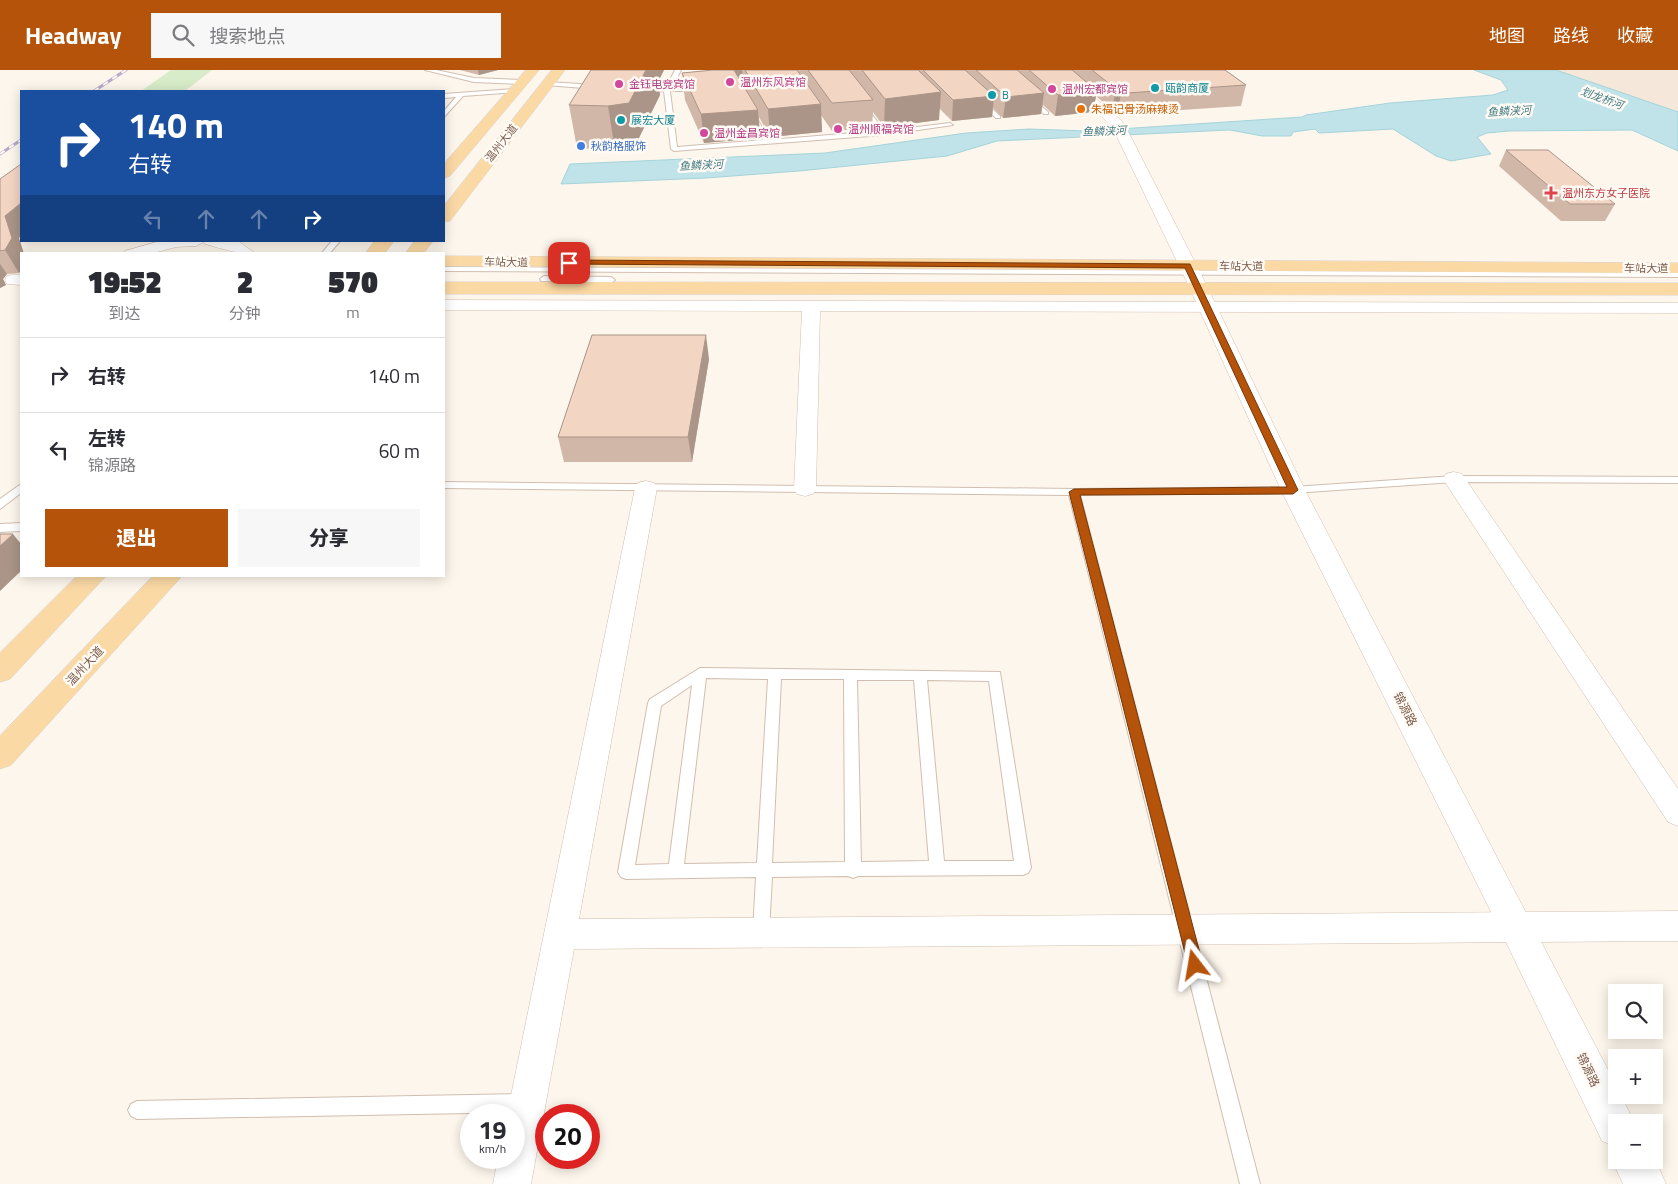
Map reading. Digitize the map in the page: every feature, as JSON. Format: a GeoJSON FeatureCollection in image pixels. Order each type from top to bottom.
{"type":"FeatureCollection","features":[{"type":"Feature","properties":{"kind":"main road","name":"温州大道"},"geometry":{"type":"LineString","coordinates":[[445,172],[533,70]]}},
{"type":"Feature","properties":{"kind":"main road","name":"温州大道"},"geometry":{"type":"LineString","coordinates":[[445,216],[559,70]]}},
{"type":"Feature","properties":{"kind":"main road"},"geometry":{"type":"LineString","coordinates":[[376,252],[384,242]]}},
{"type":"Feature","properties":{"kind":"main road"},"geometry":{"type":"LineString","coordinates":[[416,252],[423,242]]}},
{"type":"Feature","properties":{"kind":"main road","name":"车站大道"},"geometry":{"type":"LineString","coordinates":[[445,261],[1196,283],[1678,289]]}},
{"type":"Feature","properties":{"kind":"main road","name":"车站大道"},"geometry":{"type":"LineString","coordinates":[[445,288],[1196,283],[1678,268]]}},
{"type":"Feature","properties":{"kind":"main road"},"geometry":{"type":"LineString","coordinates":[[0,671],[92,577]]}},
{"type":"Feature","properties":{"kind":"main road","name":"温州大道"},"geometry":{"type":"LineString","coordinates":[[0,756],[168,577]]}},
{"type":"Feature","properties":{"kind":"street"},"geometry":{"type":"LineString","coordinates":[[1055,70],[1121,131]]}},
{"type":"Feature","properties":{"kind":"street","name":"锦源路"},"geometry":{"type":"LineString","coordinates":[[1121,131],[1196,283],[1293,490],[1516,926],[1610,1114]]}},
{"type":"Feature","properties":{"kind":"street"},"geometry":{"type":"LineString","coordinates":[[138,252],[176,242]]}},
{"type":"Feature","properties":{"kind":"street"},"geometry":{"type":"LineString","coordinates":[[218,242],[231,244],[245,252]]}},
{"type":"Feature","properties":{"kind":"street"},"geometry":{"type":"LineString","coordinates":[[445,306],[810,307],[1196,283],[1678,308]]}},
{"type":"Feature","properties":{"kind":"street"},"geometry":{"type":"LineString","coordinates":[[805,489],[810,307]]}},
{"type":"Feature","properties":{"kind":"street"},"geometry":{"type":"LineString","coordinates":[[1454,479],[1678,813]]}},
{"type":"Feature","properties":{"kind":"street"},"geometry":{"type":"LineString","coordinates":[[512,1184],[646,488]]}},
{"type":"Feature","properties":{"kind":"street"},"geometry":{"type":"LineString","coordinates":[[561,934],[1186,928],[1678,926]]}},
{"type":"Feature","properties":{"kind":"street"},"geometry":{"type":"LineString","coordinates":[[1637,1169],[1644,1184]]}},
{"type":"Feature","properties":{"kind":"lane"},"geometry":{"type":"LineString","coordinates":[[428,70],[519,87]]}},
{"type":"Feature","properties":{"kind":"lane"},"geometry":{"type":"LineString","coordinates":[[678,70],[667,91],[674,149],[883,133],[950,125],[946,121]]}},
{"type":"Feature","properties":{"kind":"lane"},"geometry":{"type":"LineString","coordinates":[[547,84],[602,87]]}},
{"type":"Feature","properties":{"kind":"lane"},"geometry":{"type":"LineString","coordinates":[[445,96],[519,87]]}},
{"type":"Feature","properties":{"kind":"lane"},"geometry":{"type":"LineString","coordinates":[[639,89],[667,91],[702,89]]}},
{"type":"Feature","properties":{"kind":"lane"},"geometry":{"type":"LineString","coordinates":[[445,114],[461,95]]}},
{"type":"Feature","properties":{"kind":"lane"},"geometry":{"type":"LineString","coordinates":[[1025,95],[1046,113]]}},
{"type":"Feature","properties":{"kind":"lane"},"geometry":{"type":"LineString","coordinates":[[976,97],[998,117]]}},
{"type":"Feature","properties":{"kind":"lane"},"geometry":{"type":"LineString","coordinates":[[859,102],[883,133]]}},
{"type":"Feature","properties":{"kind":"lane"},"geometry":{"type":"LineString","coordinates":[[745,103],[767,142]]}},
{"type":"Feature","properties":{"kind":"lane"},"geometry":{"type":"LineString","coordinates":[[824,128],[830,136]]}},
{"type":"Feature","properties":{"kind":"lane"},"geometry":{"type":"LineString","coordinates":[[328,252],[335,242]]}},
{"type":"Feature","properties":{"kind":"lane"},"geometry":{"type":"LineString","coordinates":[[445,269],[1196,283],[1678,275]]}},
{"type":"Feature","properties":{"kind":"lane"},"geometry":{"type":"LineString","coordinates":[[445,278],[1196,283],[1678,281]]}},
{"type":"Feature","properties":{"kind":"lane"},"geometry":{"type":"LineString","coordinates":[[445,485],[1074,492],[1293,490],[1454,479],[1678,480]]}},
{"type":"Feature","properties":{"kind":"lane"},"geometry":{"type":"LineString","coordinates":[[0,505],[20,488]]}},
{"type":"Feature","properties":{"kind":"lane"},"geometry":{"type":"LineString","coordinates":[[1074,492],[1250,1184]]}},
{"type":"Feature","properties":{"kind":"lane"},"geometry":{"type":"LineString","coordinates":[[0,528],[20,527]]}},
{"type":"Feature","properties":{"kind":"lane"},"geometry":{"type":"LineString","coordinates":[[676,871],[700,673]]}},
{"type":"Feature","properties":{"kind":"lane"},"geometry":{"type":"LineString","coordinates":[[700,673],[775,674],[996,676],[1023,868],[626,872],[655,703],[700,673]]}},
{"type":"Feature","properties":{"kind":"lane"},"geometry":{"type":"LineString","coordinates":[[761,932],[775,674]]}},
{"type":"Feature","properties":{"kind":"lane"},"geometry":{"type":"LineString","coordinates":[[850,674],[853,871]]}},
{"type":"Feature","properties":{"kind":"lane"},"geometry":{"type":"LineString","coordinates":[[920,675],[937,868]]}},
{"type":"Feature","properties":{"kind":"lane"},"geometry":{"type":"LineString","coordinates":[[137,1110],[528,1103]]}},
{"type":"Feature","properties":{"kind":"shaded area"},"geometry":{"type":"Polygon","coordinates":[[[1499,70],[1678,70],[1678,141],[1499,70]]]}},
{"type":"Feature","properties":{"kind":"green space"},"geometry":{"type":"Polygon","coordinates":[[[171,70],[212,70],[186,90],[142,90],[171,70]]]}},
{"type":"Feature","properties":{"kind":"water"},"geometry":{"type":"Polygon","coordinates":[[[1474,70],[1556,70],[1678,112],[1678,151],[1632,130],[1509,131],[1487,133],[1477,137],[1491,154],[1451,161],[1436,156],[1393,129],[1319,133],[1315,129],[1293,132],[1291,136],[1262,136],[1230,130],[997,141],[947,156],[799,171],[706,178],[561,184],[570,164],[825,153],[966,133],[1029,129],[1088,131],[1302,117],[1390,103],[1493,95],[1508,90],[1501,80],[1474,70]]]}},
{"type":"Feature","properties":{"kind":"building"},"geometry":{"type":"Polygon","coordinates":[[[591,70],[646,70],[629,103],[608,106],[569,105],[591,70]]]}},
{"type":"Feature","properties":{"kind":"building"},"geometry":{"type":"Polygon","coordinates":[[[734,70],[758,110],[701,114],[682,73],[734,70]]]}},
{"type":"Feature","properties":{"kind":"building"},"geometry":{"type":"Polygon","coordinates":[[[745,70],[797,70],[821,104],[768,109],[745,70]]]}},
{"type":"Feature","properties":{"kind":"building"},"geometry":{"type":"Polygon","coordinates":[[[808,70],[849,70],[873,100],[832,103],[808,70]]]}},
{"type":"Feature","properties":{"kind":"building"},"geometry":{"type":"Polygon","coordinates":[[[862,70],[918,70],[941,92],[885,99],[862,70]]]}},
{"type":"Feature","properties":{"kind":"building"},"geometry":{"type":"Polygon","coordinates":[[[923,70],[965,70],[994,96],[953,100],[923,70]]]}},
{"type":"Feature","properties":{"kind":"building"},"geometry":{"type":"Polygon","coordinates":[[[976,70],[1017,70],[1044,93],[1006,97],[976,70]]]}},
{"type":"Feature","properties":{"kind":"building"},"geometry":{"type":"Polygon","coordinates":[[[1029,70],[1072,70],[1097,91],[1058,95],[1029,70]]]}},
{"type":"Feature","properties":{"kind":"building"},"geometry":{"type":"Polygon","coordinates":[[[1092,70],[1225,70],[1246,85],[1127,93],[1122,89],[1116,89],[1092,70]]]}},
{"type":"Feature","properties":{"kind":"building"},"geometry":{"type":"Polygon","coordinates":[[[1506,150],[1548,150],[1615,204],[1570,204],[1506,150]]]}},
{"type":"Feature","properties":{"kind":"building"},"geometry":{"type":"Polygon","coordinates":[[[20,165],[20,204],[5,216],[12,238],[5,250],[0,251],[0,179],[20,165]]]}},
{"type":"Feature","properties":{"kind":"building"},"geometry":{"type":"Polygon","coordinates":[[[592,335],[706,335],[688,437],[558,437],[592,335]]]}},
{"type":"Feature","properties":{"kind":"building"},"geometry":{"type":"Polygon","coordinates":[[[0,534],[13,534],[0,546],[0,534]]]}},
{"type":"Feature","properties":{"kind":"railway"},"geometry":{"type":"LineString","coordinates":[[96,90],[126,70]]}},
{"type":"Feature","properties":{"kind":"railway"},"geometry":{"type":"LineString","coordinates":[[0,154],[20,141]]}},
{"type":"Feature","properties":{"kind":"place","name":"温州东风宾馆"},"geometry":{"type":"Point","coordinates":[730,82]}},
{"type":"Feature","properties":{"kind":"place","name":"金钰电竞宾馆"},"geometry":{"type":"Point","coordinates":[619,84]}},
{"type":"Feature","properties":{"kind":"place","name":"瓯韵商厦"},"geometry":{"type":"Point","coordinates":[1155,88]}},
{"type":"Feature","properties":{"kind":"place","name":"温州宏都宾馆"},"geometry":{"type":"Point","coordinates":[1052,89]}},
{"type":"Feature","properties":{"kind":"place","name":"B"},"geometry":{"type":"Point","coordinates":[992,95]}},
{"type":"Feature","properties":{"kind":"place","name":"朱福记骨汤麻辣烫"},"geometry":{"type":"Point","coordinates":[1081,109]}},
{"type":"Feature","properties":{"kind":"place","name":"展宏大厦"},"geometry":{"type":"Point","coordinates":[621,120]}},
{"type":"Feature","properties":{"kind":"place","name":"温州顺福宾馆"},"geometry":{"type":"Point","coordinates":[838,129]}},
{"type":"Feature","properties":{"kind":"place","name":"温州金昌宾馆"},"geometry":{"type":"Point","coordinates":[704,133]}},
{"type":"Feature","properties":{"kind":"place","name":"秋韵格服饰"},"geometry":{"type":"Point","coordinates":[581,146]}},
{"type":"Feature","properties":{"kind":"place","name":"温州东方女子医院"},"geometry":{"type":"Point","coordinates":[1551,193]}},
{"type":"Feature","properties":{"kind":"route"},"geometry":{"type":"LineString","coordinates":[[569,263],[1188,265],[1293,490],[1074,492],[1195,965]]}},
{"type":"Feature","properties":{"kind":"water label","name":"划龙桥河"},"geometry":{"type":"Point","coordinates":[1602,98]}},
{"type":"Feature","properties":{"kind":"water label","name":"鱼鳞浃河"},"geometry":{"type":"Point","coordinates":[1509,111]}},
{"type":"Feature","properties":{"kind":"water label","name":"鱼鳞浃河"},"geometry":{"type":"Point","coordinates":[1104,131]}},
{"type":"Feature","properties":{"kind":"water label","name":"鱼鳞浃河"},"geometry":{"type":"Point","coordinates":[701,165]}}]}
